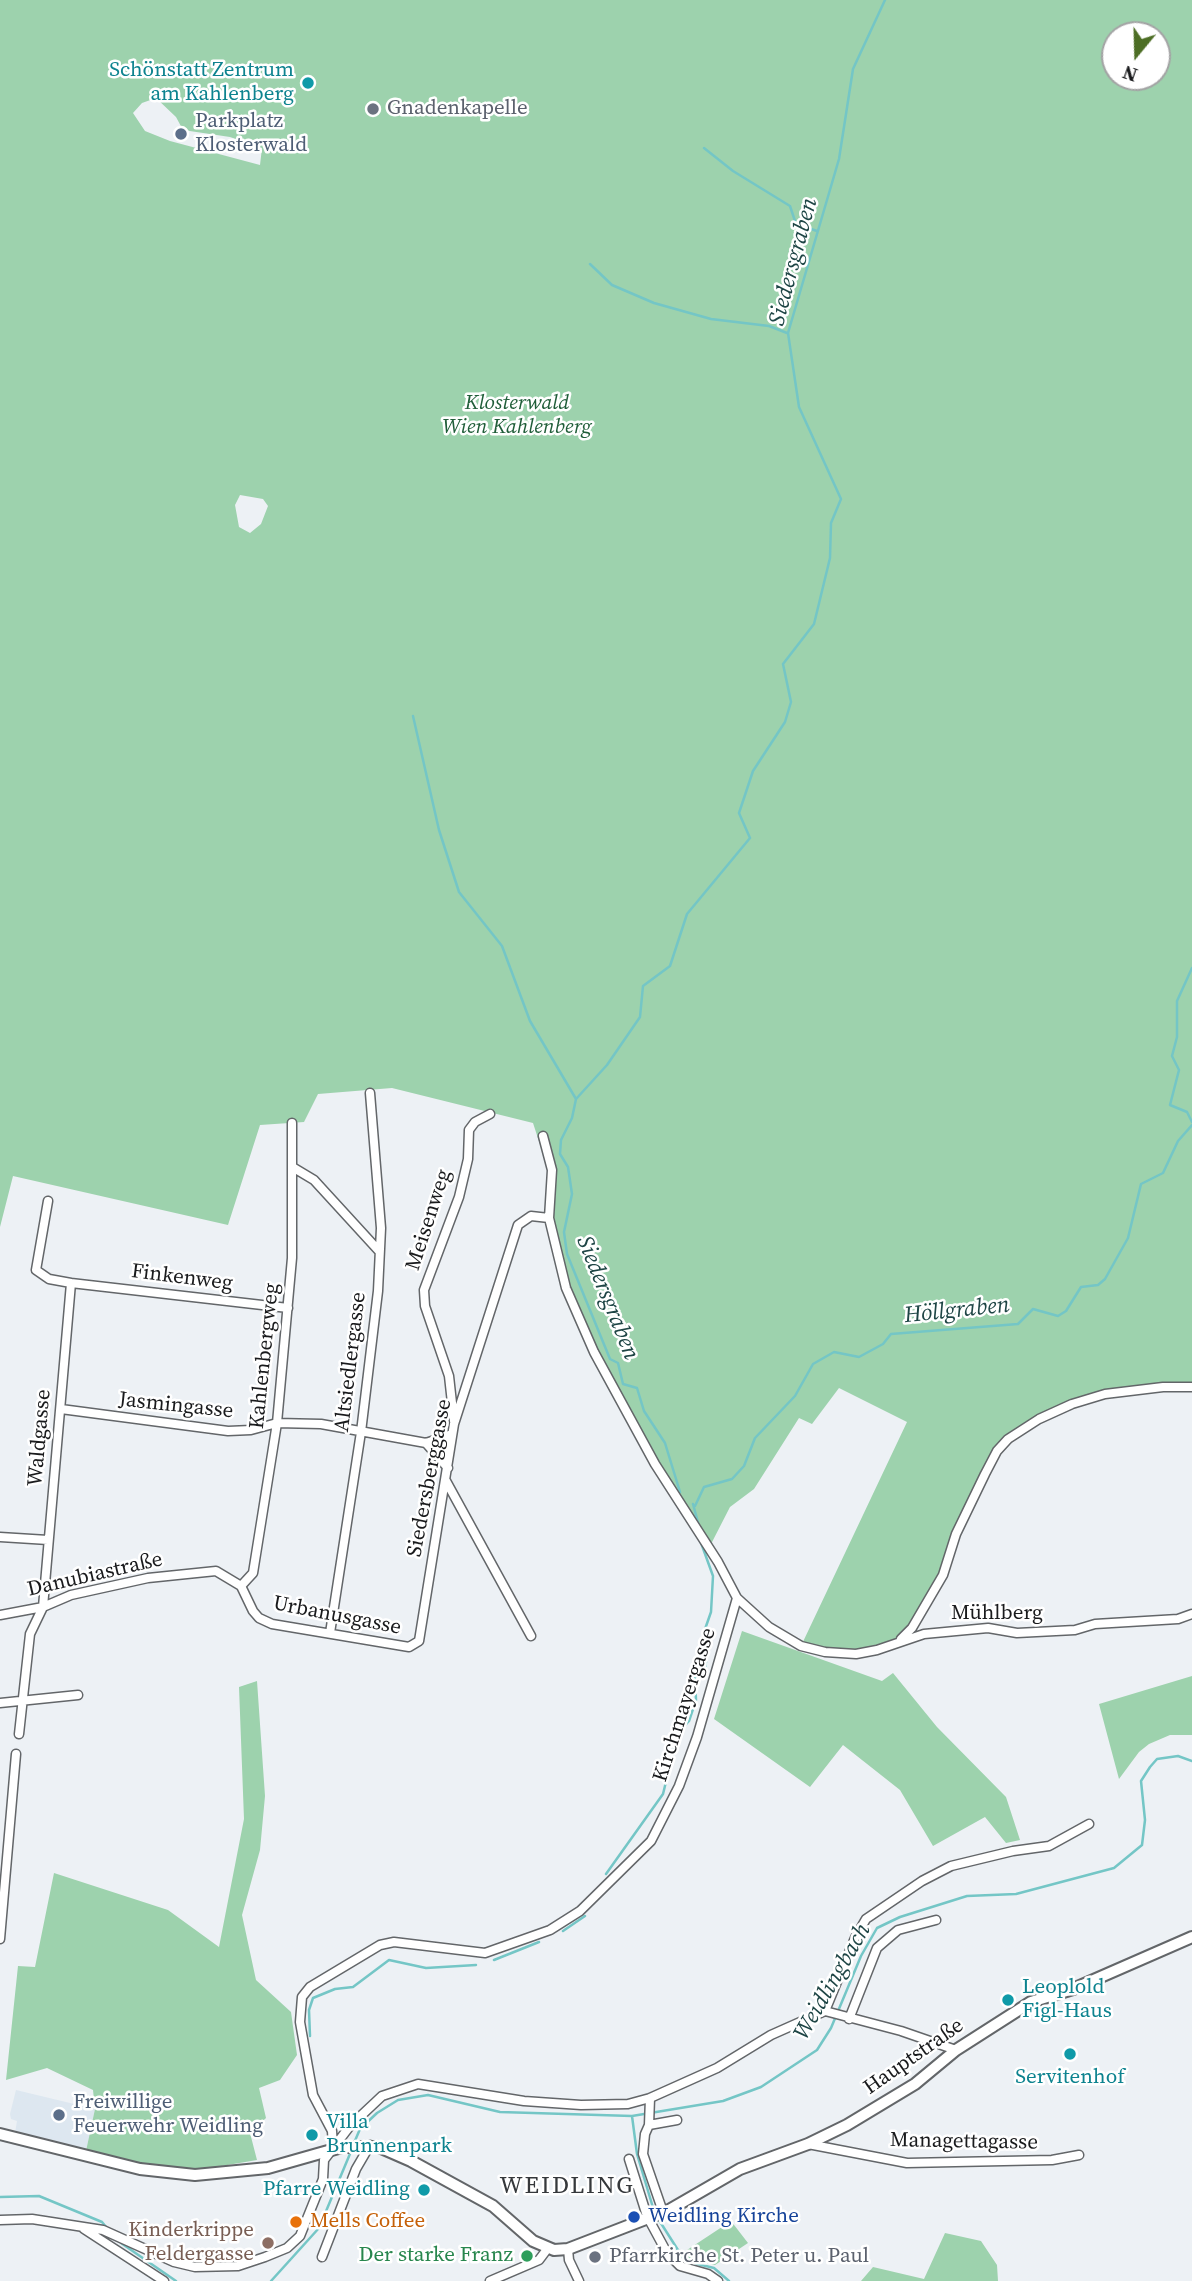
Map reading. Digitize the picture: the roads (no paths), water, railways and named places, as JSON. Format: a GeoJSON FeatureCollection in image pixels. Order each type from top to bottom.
{"type":"FeatureCollection","features":[{"type":"Feature","properties":{"kind":"main road","name":"Hauptstraße"},"geometry":{"type":"LineString","coordinates":[[368,2145],[397,2154],[493,2206],[525,2236],[548,2248],[568,2249],[655,2214],[740,2169],[808,2144],[915,2084],[956,2050],[1031,2002],[1073,1989],[1192,1937]]}},
{"type":"Feature","properties":{"kind":"main road"},"geometry":{"type":"LineString","coordinates":[[0,2134],[140,2169],[195,2175],[268,2168],[337,2149],[368,2145]]}},
{"type":"Feature","properties":{"kind":"street","name":"Altsiedlergasse"},"geometry":{"type":"LineString","coordinates":[[330,1633],[361,1432],[378,1290],[381,1228],[370,1093]]}},
{"type":"Feature","properties":{"kind":"street","name":"Meisenweg"},"geometry":{"type":"LineString","coordinates":[[454,1424],[449,1376],[425,1306],[424,1290],[459,1197],[468,1159],[469,1130],[475,1122],[490,1114]]}},
{"type":"Feature","properties":{"kind":"street","name":"Kahlenbergweg"},"geometry":{"type":"LineString","coordinates":[[241,1586],[253,1573],[277,1423],[289,1308],[294,1168],[292,1123]]}},
{"type":"Feature","properties":{"kind":"street"},"geometry":{"type":"LineString","coordinates":[[543,1136],[552,1171],[549,1218],[566,1288],[594,1352],[654,1464],[705,1542],[737,1598]]}},
{"type":"Feature","properties":{"kind":"street"},"geometry":{"type":"LineString","coordinates":[[294,1168],[314,1180],[379,1251]]}},
{"type":"Feature","properties":{"kind":"street"},"geometry":{"type":"LineString","coordinates":[[48,1201],[36,1270],[49,1279],[71,1283]]}},
{"type":"Feature","properties":{"kind":"street","name":"Siedersberggasse"},"geometry":{"type":"LineString","coordinates":[[409,1647],[419,1641],[454,1424],[518,1225],[531,1216],[549,1218]]}},
{"type":"Feature","properties":{"kind":"street","name":"Finkenweg"},"geometry":{"type":"LineString","coordinates":[[71,1283],[289,1308]]}},
{"type":"Feature","properties":{"kind":"street","name":"Waldgasse"},"geometry":{"type":"LineString","coordinates":[[19,1734],[30,1634],[43,1607],[71,1283]]}},
{"type":"Feature","properties":{"kind":"street"},"geometry":{"type":"LineString","coordinates":[[899,1641],[912,1628],[943,1575],[956,1534],[997,1451],[1008,1439],[1039,1419],[1072,1404],[1105,1394],[1163,1387],[1192,1387]]}},
{"type":"Feature","properties":{"kind":"street","name":"Jasmingasse"},"geometry":{"type":"LineString","coordinates":[[61,1409],[228,1431],[251,1430],[277,1423],[321,1424],[426,1443],[453,1434]]}},
{"type":"Feature","properties":{"kind":"street"},"geometry":{"type":"LineString","coordinates":[[426,1443],[448,1468]]}},
{"type":"Feature","properties":{"kind":"street"},"geometry":{"type":"LineString","coordinates":[[446,1481],[531,1636]]}},
{"type":"Feature","properties":{"kind":"street"},"geometry":{"type":"LineString","coordinates":[[0,1536],[48,1540]]}},
{"type":"Feature","properties":{"kind":"street","name":"Danubiastraße"},"geometry":{"type":"LineString","coordinates":[[0,1615],[43,1607],[71,1595],[105,1587],[201,1570],[216,1571],[241,1586]]}},
{"type":"Feature","properties":{"kind":"street","name":"Urbanusgasse"},"geometry":{"type":"LineString","coordinates":[[241,1586],[259,1618],[272,1624],[409,1647]]}},
{"type":"Feature","properties":{"kind":"street","name":"Mühlberg"},"geometry":{"type":"LineString","coordinates":[[737,1598],[769,1627],[801,1646],[825,1652],[856,1654],[924,1634],[956,1630],[988,1629],[1017,1633],[1074,1630],[1095,1623],[1178,1619],[1192,1614]]}},
{"type":"Feature","properties":{"kind":"street","name":"Kirchmayergasse"},"geometry":{"type":"LineString","coordinates":[[337,2149],[334,2137],[313,2095],[300,2022],[302,1997],[310,1987],[380,1945],[394,1942],[485,1953],[550,1930],[580,1912],[651,1841],[679,1786],[697,1737],[737,1598]]}},
{"type":"Feature","properties":{"kind":"street"},"geometry":{"type":"LineString","coordinates":[[0,1703],[78,1695]]}},
{"type":"Feature","properties":{"kind":"street"},"geometry":{"type":"LineString","coordinates":[[0,1939],[5,1903],[3,1849],[16,1754]]}},
{"type":"Feature","properties":{"kind":"street"},"geometry":{"type":"LineString","coordinates":[[829,2012],[855,1938],[866,1919],[922,1881],[951,1866],[1013,1851],[1049,1846],[1089,1824]]}},
{"type":"Feature","properties":{"kind":"street"},"geometry":{"type":"LineString","coordinates":[[846,2018],[877,1948],[898,1930],[936,1920]]}},
{"type":"Feature","properties":{"kind":"street"},"geometry":{"type":"LineString","coordinates":[[0,2220],[32,2219],[120,2235],[174,2262],[195,2267],[238,2266],[287,2248],[300,2236],[323,2179],[324,2160],[337,2149],[350,2126],[375,2100],[392,2091],[418,2084],[524,2101],[581,2105],[650,2103],[717,2068],[771,2035],[829,2012],[901,2031],[956,2050]]}},
{"type":"Feature","properties":{"kind":"street"},"geometry":{"type":"LineString","coordinates":[[650,2103],[643,2154],[655,2214]]}},
{"type":"Feature","properties":{"kind":"street"},"geometry":{"type":"LineString","coordinates":[[649,2122],[677,2120]]}},
{"type":"Feature","properties":{"kind":"street","name":"Managettagasse"},"geometry":{"type":"LineString","coordinates":[[808,2144],[907,2163],[1052,2160],[1079,2155]]}},
{"type":"Feature","properties":{"kind":"street"},"geometry":{"type":"LineString","coordinates":[[322,2257],[368,2145]]}},
{"type":"Feature","properties":{"kind":"street"},"geometry":{"type":"LineString","coordinates":[[629,2160],[673,2260],[686,2269],[708,2273],[718,2281]]}},
{"type":"Feature","properties":{"kind":"street"},"geometry":{"type":"LineString","coordinates":[[78,2226],[164,2281]]}},
{"type":"Feature","properties":{"kind":"street"},"geometry":{"type":"LineString","coordinates":[[490,2281],[539,2259],[548,2248]]}},
{"type":"Feature","properties":{"kind":"street"},"geometry":{"type":"LineString","coordinates":[[568,2249],[579,2281]]}},
{"type":"Feature","properties":{"kind":"waterway","name":"Siedersgraben"},"geometry":{"type":"LineString","coordinates":[[680,1492],[665,1443],[644,1411],[637,1388],[623,1384],[618,1363],[610,1359],[567,1254],[564,1232],[572,1194],[568,1167],[560,1154],[561,1140],[572,1118],[576,1099],[607,1065],[640,1017],[643,986],[670,966],[687,914],[750,838],[739,813],[753,771],[785,722],[791,702],[783,664],[814,624],[830,558],[831,523],[841,499],[799,407],[788,333],[839,159],[853,69],[885,0]]}},
{"type":"Feature","properties":{"kind":"waterway"},"geometry":{"type":"LineString","coordinates":[[704,148],[733,171],[790,206],[796,224],[817,231]]}},
{"type":"Feature","properties":{"kind":"waterway"},"geometry":{"type":"LineString","coordinates":[[590,264],[612,285],[654,303],[711,319],[769,326],[787,333]]}},
{"type":"Feature","properties":{"kind":"waterway"},"geometry":{"type":"LineString","coordinates":[[413,716],[439,830],[459,892],[502,946],[530,1021],[576,1099]]}},
{"type":"Feature","properties":{"kind":"waterway","name":"Höllgraben"},"geometry":{"type":"LineString","coordinates":[[1192,968],[1177,1001],[1177,1037],[1172,1056],[1179,1070],[1170,1105],[1187,1112],[1192,1122]]}},
{"type":"Feature","properties":{"kind":"waterway","name":"Höllgraben"},"geometry":{"type":"LineString","coordinates":[[695,1506],[704,1487],[732,1479],[744,1466],[755,1438],[795,1396],[813,1364],[834,1352],[859,1357],[883,1344],[891,1334],[1018,1324],[1033,1309],[1058,1316],[1066,1311],[1081,1287],[1098,1285],[1105,1279],[1128,1238],[1141,1184],[1163,1173],[1178,1141],[1192,1125]]}},
{"type":"Feature","properties":{"kind":"waterway","name":"Siedersgraben"},"geometry":{"type":"LineString","coordinates":[[693,1504],[700,1530]]}},
{"type":"Feature","properties":{"kind":"waterway","name":"Siedersgraben"},"geometry":{"type":"LineString","coordinates":[[606,1874],[663,1794],[678,1733],[689,1721],[696,1700],[695,1677],[705,1668],[708,1649],[704,1632],[711,1612],[713,1576],[700,1540]]}},
{"type":"Feature","properties":{"kind":"waterway","name":"Weidlingbach"},"geometry":{"type":"LineString","coordinates":[[354,2143],[360,2129],[377,2113],[398,2100],[428,2095],[500,2112],[632,2116],[723,2101],[761,2087],[817,2050],[831,2028],[861,1956],[877,1928],[900,1917],[967,1896],[1016,1894],[1114,1868],[1142,1845],[1145,1820],[1141,1781],[1150,1767],[1157,1759],[1178,1756],[1192,1761]]}},
{"type":"Feature","properties":{"kind":"waterway","name":"Siedersgraben"},"geometry":{"type":"LineString","coordinates":[[563,1931],[585,1916]]}},
{"type":"Feature","properties":{"kind":"waterway","name":"Siedersgraben"},"geometry":{"type":"LineString","coordinates":[[494,1960],[539,1942]]}},
{"type":"Feature","properties":{"kind":"waterway","name":"Siedersgraben"},"geometry":{"type":"LineString","coordinates":[[310,2036],[309,2010],[313,1998],[335,1989],[353,1987],[389,1960],[426,1968],[476,1965]]}},
{"type":"Feature","properties":{"kind":"waterway"},"geometry":{"type":"LineString","coordinates":[[632,2116],[637,2154],[654,2211]]}},
{"type":"Feature","properties":{"kind":"waterway","name":"Weidlingbach"},"geometry":{"type":"LineString","coordinates":[[271,2281],[319,2228],[352,2149]]}},
{"type":"Feature","properties":{"kind":"waterway","name":"Weidlingbach"},"geometry":{"type":"LineString","coordinates":[[0,2197],[39,2196],[102,2222],[107,2228]]}},
{"type":"Feature","properties":{"kind":"waterway"},"geometry":{"type":"LineString","coordinates":[[657,2217],[685,2261],[714,2268],[729,2281]]}},
{"type":"Feature","properties":{"kind":"waterway","name":"Weidlingbach"},"geometry":{"type":"LineString","coordinates":[[121,2243],[176,2281]]}},
{"type":"Feature","properties":{"kind":"place","name":"Schönstatt Zentrum am Kahlenberg"},"geometry":{"type":"Point","coordinates":[308,83]}},
{"type":"Feature","properties":{"kind":"place","name":"Gnadenkapelle"},"geometry":{"type":"Point","coordinates":[373,109]}},
{"type":"Feature","properties":{"kind":"place","name":"Parkplatz Klosterwald"},"geometry":{"type":"Point","coordinates":[181,134]}},
{"type":"Feature","properties":{"kind":"place","name":"Leoplold Figl-Haus"},"geometry":{"type":"Point","coordinates":[1008,2000]}},
{"type":"Feature","properties":{"kind":"place","name":"Servitenhof"},"geometry":{"type":"Point","coordinates":[1070,2054]}},
{"type":"Feature","properties":{"kind":"place","name":"Freiwillige Feuerwehr Weidling"},"geometry":{"type":"Point","coordinates":[59,2115]}},
{"type":"Feature","properties":{"kind":"place","name":"Villa Brunnenpark"},"geometry":{"type":"Point","coordinates":[312,2135]}},
{"type":"Feature","properties":{"kind":"place","name":"Pfarre Weidling"},"geometry":{"type":"Point","coordinates":[424,2190]}},
{"type":"Feature","properties":{"kind":"place","name":"Weidling Kirche"},"geometry":{"type":"Point","coordinates":[634,2217]}},
{"type":"Feature","properties":{"kind":"place","name":"Mells Coffee"},"geometry":{"type":"Point","coordinates":[296,2222]}},
{"type":"Feature","properties":{"kind":"place","name":"Kinderkrippe Feldergasse"},"geometry":{"type":"Point","coordinates":[268,2243]}},
{"type":"Feature","properties":{"kind":"place","name":"Der starke Franz"},"geometry":{"type":"Point","coordinates":[527,2256]}},
{"type":"Feature","properties":{"kind":"place","name":"Pfarrkirche St. Peter u. Paul"},"geometry":{"type":"Point","coordinates":[595,2257]}},
{"type":"Feature","properties":{"kind":"district","name":"WEIDLING"},"geometry":{"type":"Point","coordinates":[567,2187]}},
{"type":"Feature","properties":{"kind":"park label","name":"Klosterwald Wien Kahlenberg"},"geometry":{"type":"Point","coordinates":[517,416]}}]}
